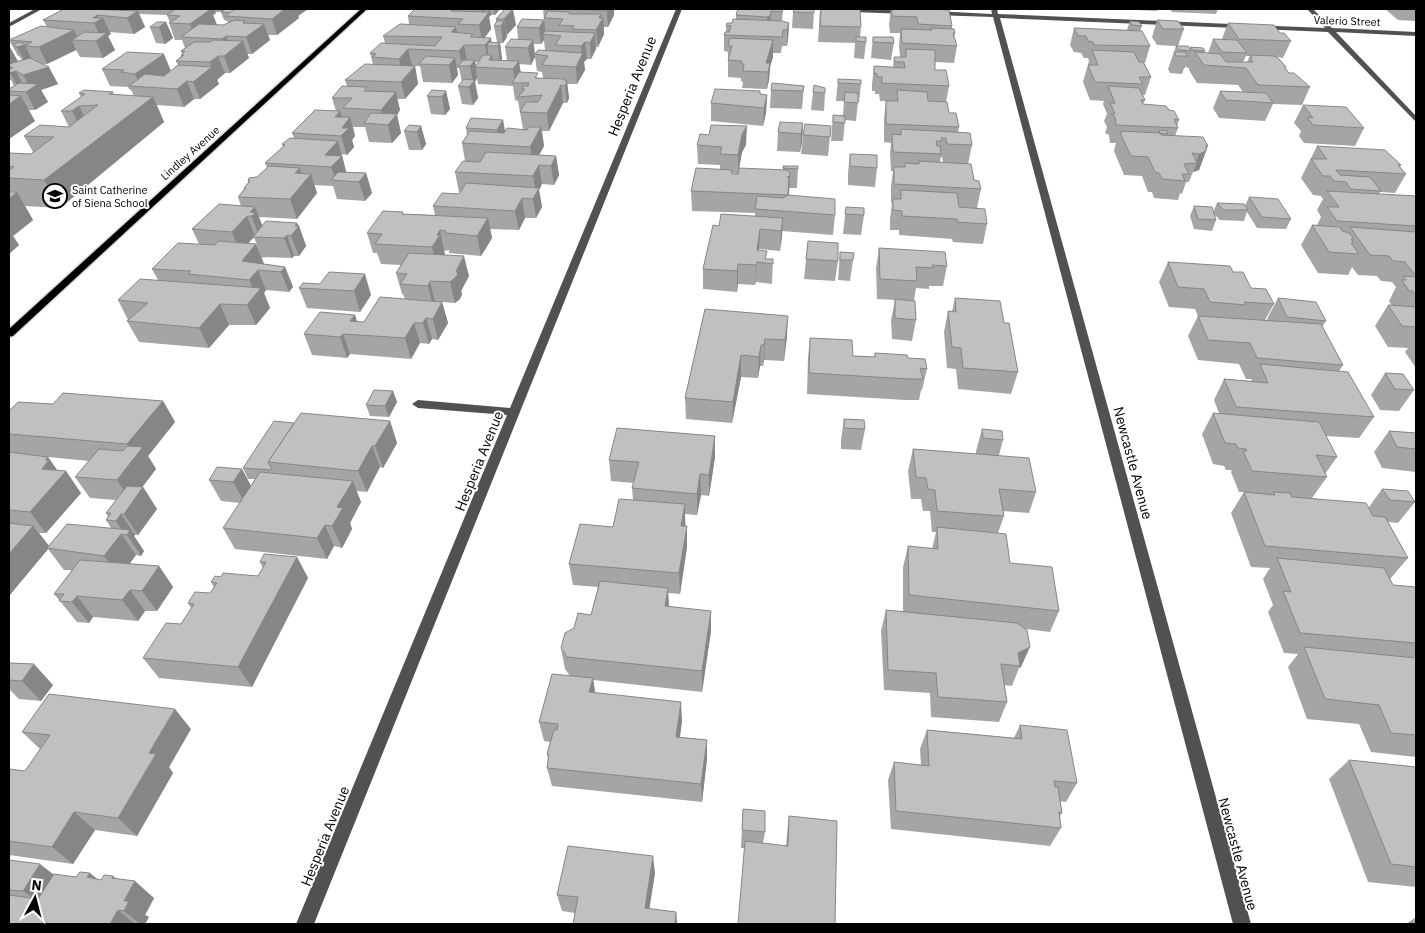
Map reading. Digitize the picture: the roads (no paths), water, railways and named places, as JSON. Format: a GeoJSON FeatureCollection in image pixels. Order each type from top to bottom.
{"type":"FeatureCollection","features":[{"type":"Feature","properties":{"kind":"main road","name":"Lindley Avenue"},"geometry":{"type":"LineString","coordinates":[[9,334],[364,9]]}},
{"type":"Feature","properties":{"kind":"street"},"geometry":{"type":"LineString","coordinates":[[9,26],[39,9]]}},
{"type":"Feature","properties":{"kind":"street","name":"Hesperia Avenue"},"geometry":{"type":"LineString","coordinates":[[305,924],[680,9]]}},
{"type":"Feature","properties":{"kind":"street"},"geometry":{"type":"LineString","coordinates":[[826,9],[916,12]]}},
{"type":"Feature","properties":{"kind":"street"},"geometry":{"type":"LineString","coordinates":[[1310,9],[1416,120]]}},
{"type":"Feature","properties":{"kind":"street","name":"Valerio Street"},"geometry":{"type":"LineString","coordinates":[[926,13],[995,12],[1416,34]]}},
{"type":"Feature","properties":{"kind":"street","name":"Newcastle Avenue"},"geometry":{"type":"LineString","coordinates":[[995,12],[1242,924]]}},
{"type":"Feature","properties":{"kind":"street"},"geometry":{"type":"LineString","coordinates":[[418,404],[515,412]]}},
{"type":"Feature","properties":{"kind":"place","name":"Saint Catherine of Siena School"},"geometry":{"type":"Point","coordinates":[55,196]}}]}
